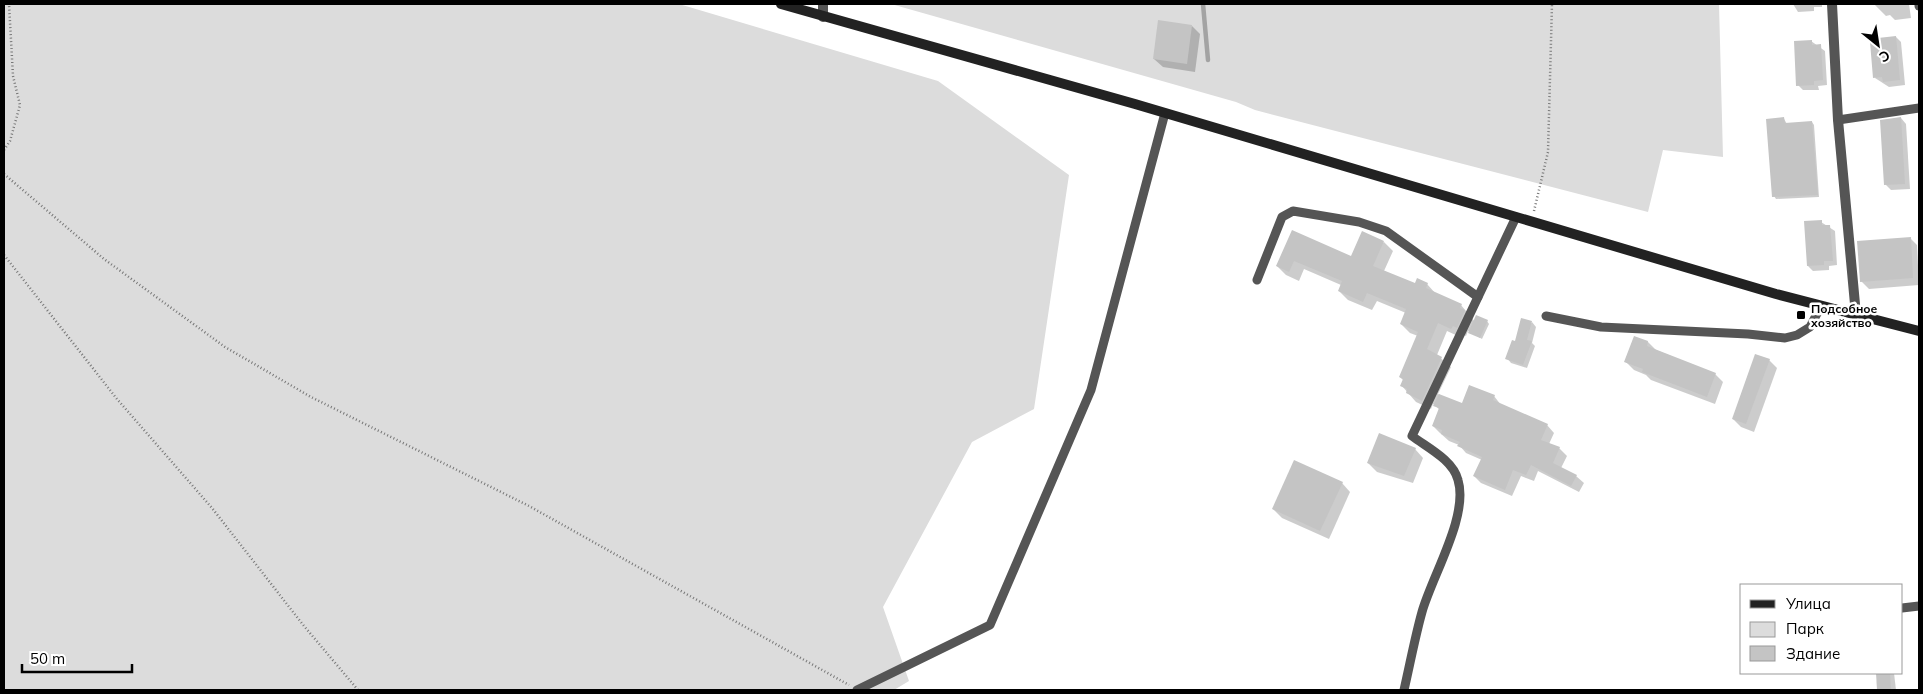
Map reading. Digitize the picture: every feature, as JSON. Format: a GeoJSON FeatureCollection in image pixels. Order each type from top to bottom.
{"type":"FeatureCollection","features":[{"type":"Feature","properties":{"kind":"main road"},"geometry":{"type":"LineString","coordinates":[[781,4],[1166,113],[1821,306],[1919,331]]}},
{"type":"Feature","properties":{"kind":"street"},"geometry":{"type":"LineString","coordinates":[[823,4],[823,17]]}},
{"type":"Feature","properties":{"kind":"street"},"geometry":{"type":"LineString","coordinates":[[1832,4],[1838,120],[1856,315]]}},
{"type":"Feature","properties":{"kind":"lane"},"geometry":{"type":"LineString","coordinates":[[1838,120],[1897,109],[1919,108]]}},
{"type":"Feature","properties":{"kind":"lane"},"geometry":{"type":"LineString","coordinates":[[858,690],[990,625],[1091,390],[1166,113]]}},
{"type":"Feature","properties":{"kind":"lane"},"geometry":{"type":"LineString","coordinates":[[1257,280],[1282,217],[1294,211],[1359,222],[1386,231],[1478,297]]}},
{"type":"Feature","properties":{"kind":"lane"},"geometry":{"type":"LineString","coordinates":[[1404,690],[1423,610],[1450,538],[1460,497],[1458,480],[1452,466],[1412,436],[1516,217]]}},
{"type":"Feature","properties":{"kind":"lane"},"geometry":{"type":"LineString","coordinates":[[1546,316],[1601,327],[1748,334],[1785,338],[1797,335],[1810,327],[1821,306]]}},
{"type":"Feature","properties":{"kind":"lane"},"geometry":{"type":"LineString","coordinates":[[1903,608],[1919,606]]}},
{"type":"Feature","properties":{"kind":"path"},"geometry":{"type":"LineString","coordinates":[[4,150],[10,141],[20,105],[13,76],[9,4]]}},
{"type":"Feature","properties":{"kind":"path"},"geometry":{"type":"LineString","coordinates":[[1532,221],[1548,152],[1552,4]]}},
{"type":"Feature","properties":{"kind":"path"},"geometry":{"type":"LineString","coordinates":[[4,174],[104,260],[226,347],[320,401],[529,506],[858,690]]}},
{"type":"Feature","properties":{"kind":"path"},"geometry":{"type":"LineString","coordinates":[[4,255],[117,399],[212,508],[304,626],[358,690]]}},
{"type":"Feature","properties":{"kind":"green space"},"geometry":{"type":"Polygon","coordinates":[[[4,4],[679,4],[938,81],[1069,175],[1034,409],[972,442],[883,607],[909,681],[894,690],[4,690],[4,4]]]}},
{"type":"Feature","properties":{"kind":"green space"},"geometry":{"type":"Polygon","coordinates":[[[891,4],[1719,4],[1723,157],[1663,150],[1648,212],[1255,110],[1236,102],[891,4]]]}},
{"type":"Feature","properties":{"kind":"building"},"geometry":{"type":"Polygon","coordinates":[[[1158,20],[1192,25],[1187,64],[1153,59],[1158,20]]]}},
{"type":"Feature","properties":{"kind":"building"},"geometry":{"type":"Polygon","coordinates":[[[1896,36],[1900,80],[1883,82],[1882,77],[1873,78],[1870,42],[1879,41],[1878,38],[1896,36]]]}},
{"type":"Feature","properties":{"kind":"building"},"geometry":{"type":"Polygon","coordinates":[[[1812,40],[1812,45],[1821,44],[1823,80],[1814,81],[1814,85],[1796,86],[1794,41],[1812,40]]]}},
{"type":"Feature","properties":{"kind":"building"},"geometry":{"type":"Polygon","coordinates":[[[1784,117],[1785,123],[1812,121],[1818,195],[1772,197],[1766,119],[1784,117]]]}},
{"type":"Feature","properties":{"kind":"building"},"geometry":{"type":"Polygon","coordinates":[[[1901,117],[1905,184],[1884,185],[1880,120],[1901,117]]]}},
{"type":"Feature","properties":{"kind":"building"},"geometry":{"type":"Polygon","coordinates":[[[1822,220],[1822,225],[1830,225],[1833,261],[1824,261],[1824,265],[1807,266],[1804,221],[1822,220]]]}},
{"type":"Feature","properties":{"kind":"building"},"geometry":{"type":"Polygon","coordinates":[[[1292,230],[1351,256],[1362,231],[1384,241],[1373,266],[1415,283],[1417,278],[1428,283],[1426,288],[1462,304],[1460,308],[1465,310],[1457,328],[1453,326],[1451,329],[1438,323],[1427,349],[1442,357],[1422,401],[1406,393],[1407,389],[1400,386],[1403,379],[1399,377],[1418,332],[1400,324],[1406,309],[1367,293],[1363,302],[1338,291],[1342,281],[1294,261],[1289,272],[1276,266],[1292,230]]]}},
{"type":"Feature","properties":{"kind":"building"},"geometry":{"type":"Polygon","coordinates":[[[1911,237],[1913,278],[1860,282],[1857,241],[1911,237]]]}},
{"type":"Feature","properties":{"kind":"building"},"geometry":{"type":"Polygon","coordinates":[[[1476,315],[1488,320],[1480,338],[1468,333],[1476,315]]]}},
{"type":"Feature","properties":{"kind":"building"},"geometry":{"type":"Polygon","coordinates":[[[1521,318],[1532,321],[1527,340],[1532,341],[1523,365],[1505,359],[1512,340],[1515,341],[1521,318]]]}},
{"type":"Feature","properties":{"kind":"building"},"geometry":{"type":"Polygon","coordinates":[[[1634,336],[1648,341],[1647,346],[1716,373],[1707,397],[1642,372],[1643,369],[1624,362],[1634,336]]]}},
{"type":"Feature","properties":{"kind":"building"},"geometry":{"type":"Polygon","coordinates":[[[1755,354],[1770,359],[1746,424],[1732,419],[1755,354]]]}},
{"type":"Feature","properties":{"kind":"building"},"geometry":{"type":"Polygon","coordinates":[[[1469,385],[1495,395],[1493,400],[1548,424],[1541,440],[1560,447],[1553,463],[1577,475],[1571,486],[1531,465],[1526,475],[1513,470],[1505,490],[1473,476],[1482,457],[1457,446],[1460,442],[1441,434],[1442,430],[1432,426],[1439,408],[1433,406],[1439,394],[1462,403],[1469,385]]]}},
{"type":"Feature","properties":{"kind":"building"},"geometry":{"type":"Polygon","coordinates":[[[1379,433],[1416,448],[1404,476],[1367,463],[1379,433]]]}},
{"type":"Feature","properties":{"kind":"building"},"geometry":{"type":"Polygon","coordinates":[[[1294,460],[1343,482],[1320,531],[1272,509],[1294,460]]]}},
{"type":"Feature","properties":{"kind":"building"},"geometry":{"type":"Polygon","coordinates":[[[1876,674],[1890,674],[1891,690],[1877,690],[1876,674]]]}},
{"type":"Feature","properties":{"kind":"waterway"},"geometry":{"type":"LineString","coordinates":[[1203,4],[1208,60]]}},
{"type":"Feature","properties":{"kind":"place","name":"Подсобное хозяйство"},"geometry":{"type":"Point","coordinates":[1801,315]}}]}
